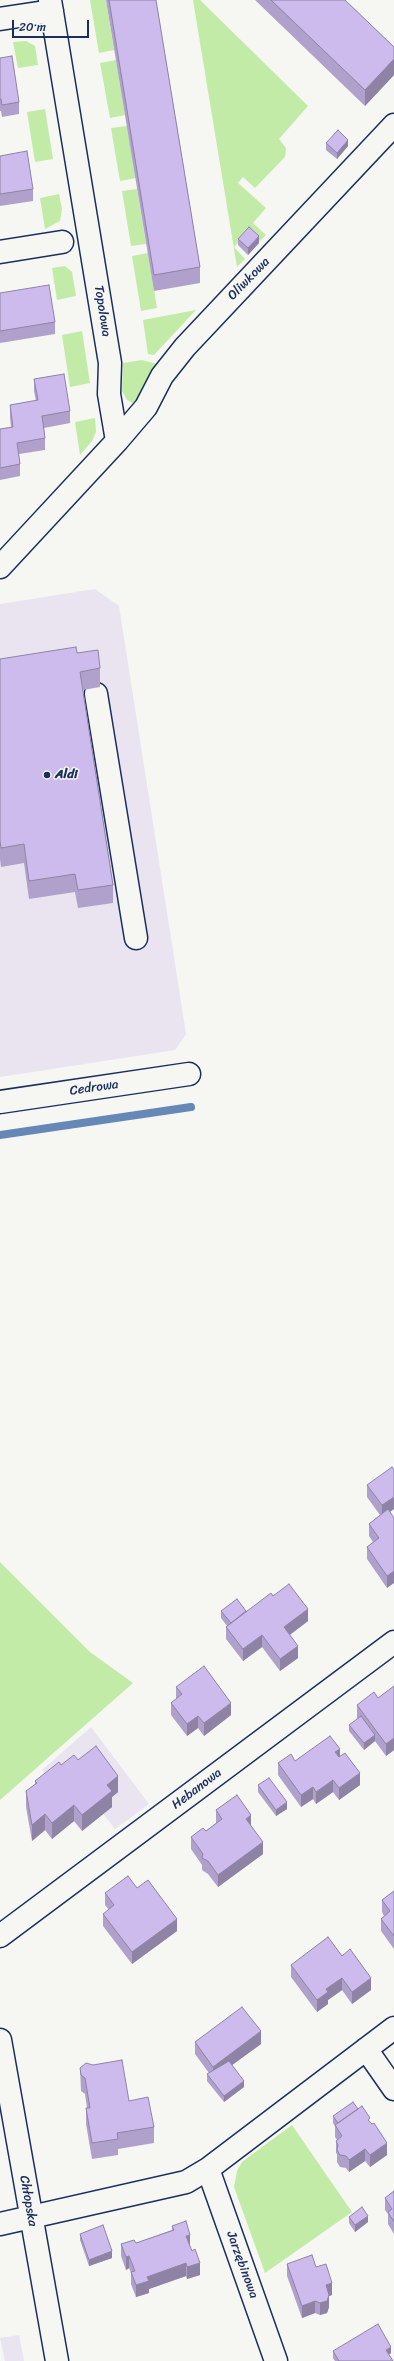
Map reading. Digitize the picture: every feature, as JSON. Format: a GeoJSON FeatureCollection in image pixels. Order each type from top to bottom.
{"type":"FeatureCollection","features":[{"type":"Feature","properties":{"kind":"street","name":"Topolowa"},"geometry":{"type":"LineString","coordinates":[[0,19],[51,5],[110,363],[109,394],[117,441]]}},
{"type":"Feature","properties":{"kind":"street","name":"Oliwkowa"},"geometry":{"type":"LineString","coordinates":[[117,441],[146,407],[162,376],[185,347],[394,125]]}},
{"type":"Feature","properties":{"kind":"street"},"geometry":{"type":"LineString","coordinates":[[0,252],[62,242]]}},
{"type":"Feature","properties":{"kind":"street"},"geometry":{"type":"LineString","coordinates":[[0,567],[117,441]]}},
{"type":"Feature","properties":{"kind":"street"},"geometry":{"type":"LineString","coordinates":[[96,694],[136,938]]}},
{"type":"Feature","properties":{"kind":"street","name":"Cedrowa"},"geometry":{"type":"LineString","coordinates":[[0,1102],[189,1074]]}},
{"type":"Feature","properties":{"kind":"street","name":"Hebanowa"},"geometry":{"type":"LineString","coordinates":[[0,1936],[394,1642]]}},
{"type":"Feature","properties":{"kind":"street"},"geometry":{"type":"LineString","coordinates":[[0,2224],[186,2182],[208,2169],[394,2028]]}},
{"type":"Feature","properties":{"kind":"street","name":"Chłopska"},"geometry":{"type":"LineString","coordinates":[[0,2040],[30,2216],[57,2361]]}},
{"type":"Feature","properties":{"kind":"street"},"geometry":{"type":"LineString","coordinates":[[366,2048],[394,2089]]}},
{"type":"Feature","properties":{"kind":"street","name":"Jarzębinowa"},"geometry":{"type":"LineString","coordinates":[[208,2169],[276,2361]]}},
{"type":"Feature","properties":{"kind":"shaded area"},"geometry":{"type":"Polygon","coordinates":[[[95,589],[119,606],[186,1034],[175,1050],[0,1077],[0,604],[95,589]]]}},
{"type":"Feature","properties":{"kind":"shaded area"},"geometry":{"type":"Polygon","coordinates":[[[91,1727],[149,1804],[115,1829],[82,1786],[52,1784],[42,1770],[91,1727]]]}},
{"type":"Feature","properties":{"kind":"shaded area"},"geometry":{"type":"Polygon","coordinates":[[[19,2335],[24,2361],[5,2361],[0,2338],[19,2335]]]}},
{"type":"Feature","properties":{"kind":"green space"},"geometry":{"type":"Polygon","coordinates":[[[90,0],[106,0],[114,50],[99,53],[90,0]]]}},
{"type":"Feature","properties":{"kind":"green space"},"geometry":{"type":"Polygon","coordinates":[[[193,0],[200,0],[308,106],[279,139],[286,148],[285,157],[255,188],[243,177],[238,183],[266,208],[253,223],[266,235],[260,241],[249,231],[234,247],[245,259],[237,267],[193,0]]]}},
{"type":"Feature","properties":{"kind":"green space"},"geometry":{"type":"Polygon","coordinates":[[[26,41],[35,46],[38,65],[18,68],[13,42],[26,41]]]}},
{"type":"Feature","properties":{"kind":"green space"},"geometry":{"type":"Polygon","coordinates":[[[116,60],[125,115],[110,118],[100,63],[116,60]]]}},
{"type":"Feature","properties":{"kind":"green space"},"geometry":{"type":"Polygon","coordinates":[[[45,109],[53,159],[35,162],[27,112],[45,109]]]}},
{"type":"Feature","properties":{"kind":"green space"},"geometry":{"type":"Polygon","coordinates":[[[127,126],[136,178],[120,181],[111,128],[127,126]]]}},
{"type":"Feature","properties":{"kind":"green space"},"geometry":{"type":"Polygon","coordinates":[[[137,189],[146,244],[131,246],[122,191],[137,189]]]}},
{"type":"Feature","properties":{"kind":"green space"},"geometry":{"type":"Polygon","coordinates":[[[59,194],[62,209],[60,221],[45,229],[40,198],[59,194]]]}},
{"type":"Feature","properties":{"kind":"green space"},"geometry":{"type":"Polygon","coordinates":[[[148,253],[157,308],[141,311],[132,256],[148,253]]]}},
{"type":"Feature","properties":{"kind":"green space"},"geometry":{"type":"Polygon","coordinates":[[[65,266],[72,272],[76,296],[57,300],[52,268],[65,266]]]}},
{"type":"Feature","properties":{"kind":"green space"},"geometry":{"type":"Polygon","coordinates":[[[196,310],[154,355],[148,354],[143,320],[196,310]]]}},
{"type":"Feature","properties":{"kind":"green space"},"geometry":{"type":"Polygon","coordinates":[[[82,331],[90,383],[70,387],[62,335],[82,331]]]}},
{"type":"Feature","properties":{"kind":"green space"},"geometry":{"type":"Polygon","coordinates":[[[142,360],[157,364],[140,401],[133,403],[127,400],[122,391],[123,363],[142,360]]]}},
{"type":"Feature","properties":{"kind":"green space"},"geometry":{"type":"Polygon","coordinates":[[[95,418],[96,432],[92,441],[80,455],[75,422],[95,418]]]}},
{"type":"Feature","properties":{"kind":"green space"},"geometry":{"type":"Polygon","coordinates":[[[0,1562],[90,1652],[133,1683],[0,1800],[0,1562]]]}},
{"type":"Feature","properties":{"kind":"green space"},"geometry":{"type":"Polygon","coordinates":[[[292,2125],[352,2212],[265,2273],[234,2187],[237,2171],[242,2162],[292,2125]]]}},
{"type":"Feature","properties":{"kind":"building"},"geometry":{"type":"Polygon","coordinates":[[[109,0],[156,0],[200,267],[154,275],[109,0]]]}},
{"type":"Feature","properties":{"kind":"building"},"geometry":{"type":"Polygon","coordinates":[[[271,0],[345,0],[394,47],[394,59],[365,90],[271,0]]]}},
{"type":"Feature","properties":{"kind":"building"},"geometry":{"type":"Polygon","coordinates":[[[12,56],[19,102],[2,105],[0,99],[0,58],[12,56]]]}},
{"type":"Feature","properties":{"kind":"building"},"geometry":{"type":"Polygon","coordinates":[[[338,130],[348,140],[337,153],[326,143],[338,130]]]}},
{"type":"Feature","properties":{"kind":"building"},"geometry":{"type":"Polygon","coordinates":[[[27,151],[33,189],[0,194],[0,156],[27,151]]]}},
{"type":"Feature","properties":{"kind":"building"},"geometry":{"type":"Polygon","coordinates":[[[249,227],[259,236],[248,248],[238,239],[249,227]]]}},
{"type":"Feature","properties":{"kind":"building"},"geometry":{"type":"Polygon","coordinates":[[[49,285],[55,322],[0,331],[0,293],[49,285]]]}},
{"type":"Feature","properties":{"kind":"building"},"geometry":{"type":"Polygon","coordinates":[[[64,374],[70,411],[42,416],[45,438],[17,443],[20,464],[0,468],[0,429],[13,427],[10,405],[38,400],[34,379],[64,374]]]}},
{"type":"Feature","properties":{"kind":"building","name":"Aldi"},"geometry":{"type":"Polygon","coordinates":[[[76,647],[77,653],[98,650],[100,668],[80,672],[113,885],[78,890],[75,874],[29,881],[24,844],[1,848],[0,841],[0,659],[76,647]]]}},
{"type":"Feature","properties":{"kind":"building"},"geometry":{"type":"Polygon","coordinates":[[[392,1467],[394,1470],[394,1497],[382,1505],[367,1485],[392,1467]]]}},
{"type":"Feature","properties":{"kind":"building"},"geometry":{"type":"Polygon","coordinates":[[[388,1509],[394,1518],[394,1571],[387,1576],[367,1547],[379,1538],[369,1524],[388,1509]]]}},
{"type":"Feature","properties":{"kind":"building"},"geometry":{"type":"Polygon","coordinates":[[[289,1584],[308,1609],[284,1627],[298,1646],[280,1659],[262,1635],[243,1649],[226,1627],[271,1593],[273,1596],[289,1584]]]}},
{"type":"Feature","properties":{"kind":"building"},"geometry":{"type":"Polygon","coordinates":[[[237,1599],[246,1611],[231,1623],[221,1611],[237,1599]]]}},
{"type":"Feature","properties":{"kind":"building"},"geometry":{"type":"Polygon","coordinates":[[[204,1666],[231,1703],[204,1723],[198,1716],[187,1724],[171,1703],[182,1694],[176,1687],[204,1666]]]}},
{"type":"Feature","properties":{"kind":"building"},"geometry":{"type":"Polygon","coordinates":[[[394,1686],[394,1738],[386,1744],[357,1705],[374,1692],[378,1698],[394,1686]]]}},
{"type":"Feature","properties":{"kind":"building"},"geometry":{"type":"Polygon","coordinates":[[[361,1716],[375,1735],[364,1743],[349,1725],[361,1716]]]}},
{"type":"Feature","properties":{"kind":"building"},"geometry":{"type":"Polygon","coordinates":[[[330,1736],[340,1749],[335,1752],[339,1757],[345,1753],[360,1773],[339,1788],[333,1780],[316,1792],[313,1787],[301,1795],[278,1763],[291,1754],[295,1761],[330,1736]]]}},
{"type":"Feature","properties":{"kind":"building"},"geometry":{"type":"Polygon","coordinates":[[[96,1746],[118,1776],[107,1785],[112,1791],[82,1815],[74,1805],[52,1823],[45,1814],[32,1825],[26,1791],[37,1783],[35,1781],[59,1762],[61,1765],[74,1755],[78,1760],[96,1746]]]}},
{"type":"Feature","properties":{"kind":"building"},"geometry":{"type":"Polygon","coordinates":[[[269,1778],[287,1802],[276,1810],[258,1785],[269,1778]]]}},
{"type":"Feature","properties":{"kind":"building"},"geometry":{"type":"Polygon","coordinates":[[[237,1795],[251,1815],[246,1819],[263,1842],[218,1875],[208,1861],[202,1858],[203,1854],[191,1837],[203,1828],[206,1831],[222,1819],[216,1810],[237,1795]]]}},
{"type":"Feature","properties":{"kind":"building"},"geometry":{"type":"Polygon","coordinates":[[[128,1876],[137,1888],[148,1880],[177,1919],[132,1952],[103,1914],[114,1905],[105,1893],[128,1876]]]}},
{"type":"Feature","properties":{"kind":"building"},"geometry":{"type":"Polygon","coordinates":[[[394,1891],[394,1936],[381,1919],[390,1911],[382,1900],[394,1891]]]}},
{"type":"Feature","properties":{"kind":"building"},"geometry":{"type":"Polygon","coordinates":[[[328,1937],[342,1956],[350,1949],[371,1978],[352,1992],[342,1978],[326,1989],[328,1992],[317,2000],[291,1965],[328,1937]]]}},
{"type":"Feature","properties":{"kind":"building"},"geometry":{"type":"Polygon","coordinates":[[[242,2007],[261,2031],[213,2067],[195,2042],[242,2007]]]}},
{"type":"Feature","properties":{"kind":"building"},"geometry":{"type":"Polygon","coordinates":[[[122,2060],[129,2101],[148,2097],[154,2127],[117,2133],[118,2139],[92,2143],[86,2108],[90,2108],[85,2078],[81,2075],[80,2068],[86,2063],[93,2065],[122,2060]]]}},
{"type":"Feature","properties":{"kind":"building"},"geometry":{"type":"Polygon","coordinates":[[[229,2061],[244,2081],[224,2096],[207,2074],[229,2061]]]}},
{"type":"Feature","properties":{"kind":"building"},"geometry":{"type":"Polygon","coordinates":[[[353,2102],[358,2109],[338,2123],[333,2116],[353,2102]]]}},
{"type":"Feature","properties":{"kind":"building"},"geometry":{"type":"Polygon","coordinates":[[[362,2106],[370,2118],[368,2120],[372,2124],[374,2123],[387,2143],[370,2155],[365,2149],[349,2160],[346,2156],[340,2155],[337,2150],[338,2145],[336,2141],[342,2136],[335,2125],[362,2106]]]}},
{"type":"Feature","properties":{"kind":"building"},"geometry":{"type":"Polygon","coordinates":[[[394,2191],[394,2222],[388,2212],[392,2209],[385,2198],[394,2191]]]}},
{"type":"Feature","properties":{"kind":"building"},"geometry":{"type":"Polygon","coordinates":[[[362,2207],[368,2216],[355,2225],[349,2217],[362,2207]]]}},
{"type":"Feature","properties":{"kind":"building"},"geometry":{"type":"Polygon","coordinates":[[[186,2221],[190,2235],[186,2236],[192,2251],[195,2249],[200,2263],[187,2267],[186,2263],[147,2277],[149,2281],[136,2285],[131,2272],[135,2271],[129,2256],[126,2257],[121,2244],[134,2240],[136,2243],[174,2230],[172,2226],[186,2221]]]}},
{"type":"Feature","properties":{"kind":"building"},"geometry":{"type":"Polygon","coordinates":[[[103,2225],[112,2251],[89,2260],[80,2234],[103,2225]]]}},
{"type":"Feature","properties":{"kind":"building"},"geometry":{"type":"Polygon","coordinates":[[[312,2255],[316,2267],[326,2264],[332,2283],[326,2285],[329,2295],[327,2301],[320,2303],[315,2301],[302,2306],[287,2264],[312,2255]]]}},
{"type":"Feature","properties":{"kind":"building"},"geometry":{"type":"Polygon","coordinates":[[[378,2324],[391,2347],[386,2350],[393,2361],[339,2361],[333,2351],[378,2324]]]}},
{"type":"Feature","properties":{"kind":"waterway"},"geometry":{"type":"LineString","coordinates":[[0,1135],[191,1107]]}},
{"type":"Feature","properties":{"kind":"place","name":"Aldi"},"geometry":{"type":"Point","coordinates":[47,775]}}]}
